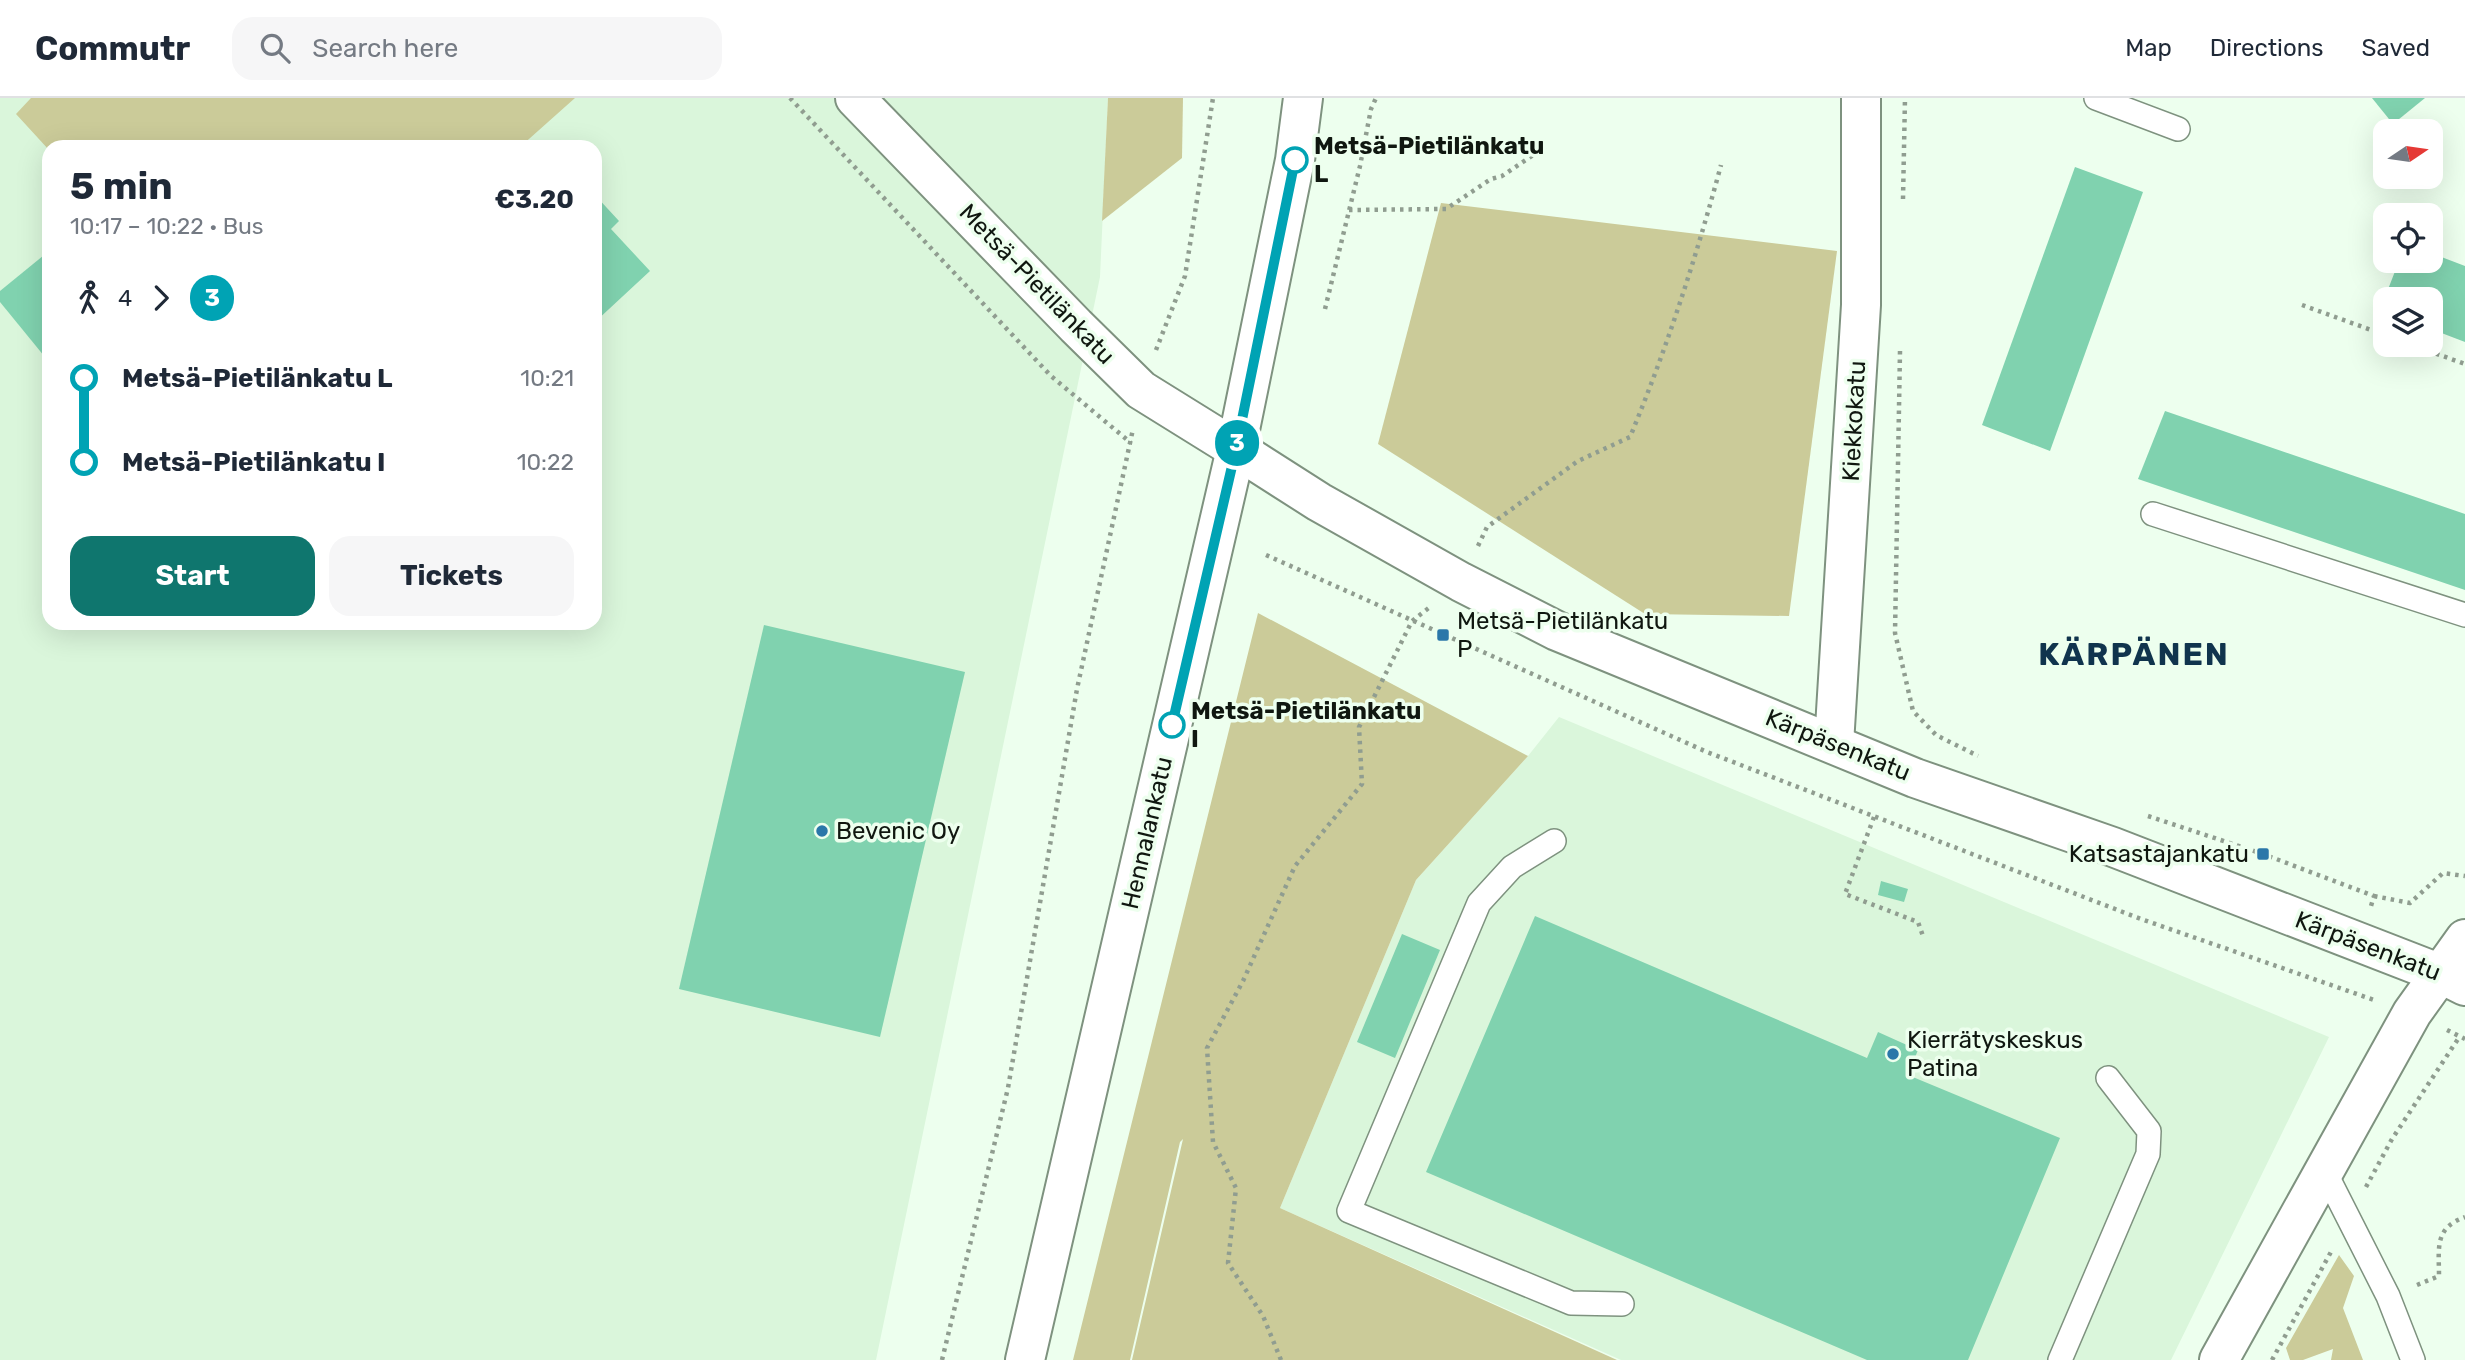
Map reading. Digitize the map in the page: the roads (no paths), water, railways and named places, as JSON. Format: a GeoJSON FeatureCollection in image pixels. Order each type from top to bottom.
{"type":"FeatureCollection","features":[{"type":"Feature","properties":{"kind":"street","name":"Metsä-Pietilänkatu"},"geometry":{"type":"LineString","coordinates":[[855,98],[1141,390],[1236,449]]}},
{"type":"Feature","properties":{"kind":"street","name":"Hennalankatu"},"geometry":{"type":"LineString","coordinates":[[1025,1360],[1236,449],[1295,160],[1303,98]]}},
{"type":"Feature","properties":{"kind":"street","name":"Kiekkokatu"},"geometry":{"type":"LineString","coordinates":[[1834,744],[1861,305],[1861,98]]}},
{"type":"Feature","properties":{"kind":"street","name":"Kärpäsenkatu"},"geometry":{"type":"LineString","coordinates":[[1236,449],[1319,502],[1461,582],[1557,631],[1915,778],[2113,847],[2453,980]]}},
{"type":"Feature","properties":{"kind":"street"},"geometry":{"type":"LineString","coordinates":[[2219,1360],[2412,1013],[2453,980],[2465,939]]}},
{"type":"Feature","properties":{"kind":"lane"},"geometry":{"type":"LineString","coordinates":[[2096,98],[2178,129]]}},
{"type":"Feature","properties":{"kind":"lane"},"geometry":{"type":"LineString","coordinates":[[2153,514],[2465,615]]}},
{"type":"Feature","properties":{"kind":"lane"},"geometry":{"type":"LineString","coordinates":[[1554,841],[1512,867],[1479,903],[1349,1211],[1571,1303],[1622,1304]]}},
{"type":"Feature","properties":{"kind":"lane"},"geometry":{"type":"LineString","coordinates":[[2060,1360],[2148,1154],[2149,1131],[2108,1078]]}},
{"type":"Feature","properties":{"kind":"lane"},"geometry":{"type":"LineString","coordinates":[[2324,1170],[2388,1296],[2413,1360]]}},
{"type":"Feature","properties":{"kind":"place","name":"Metsä-Pietilänkatu L"},"geometry":{"type":"Point","coordinates":[1295,160]}},
{"type":"Feature","properties":{"kind":"place","name":"Metsä-Pietilänkatu P"},"geometry":{"type":"Point","coordinates":[1443,635]}},
{"type":"Feature","properties":{"kind":"place","name":"Metsä-Pietilänkatu I"},"geometry":{"type":"Point","coordinates":[1172,725]}},
{"type":"Feature","properties":{"kind":"place","name":"Bevenic Oy"},"geometry":{"type":"Point","coordinates":[822,831]}},
{"type":"Feature","properties":{"kind":"place","name":"Katsastajankatu"},"geometry":{"type":"Point","coordinates":[2263,854]}},
{"type":"Feature","properties":{"kind":"place","name":"Kierrätyskeskus Patina"},"geometry":{"type":"Point","coordinates":[1893,1054]}},
{"type":"Feature","properties":{"kind":"district","name":"KÄRPÄNEN"},"geometry":{"type":"Point","coordinates":[2134,654]}}]}
